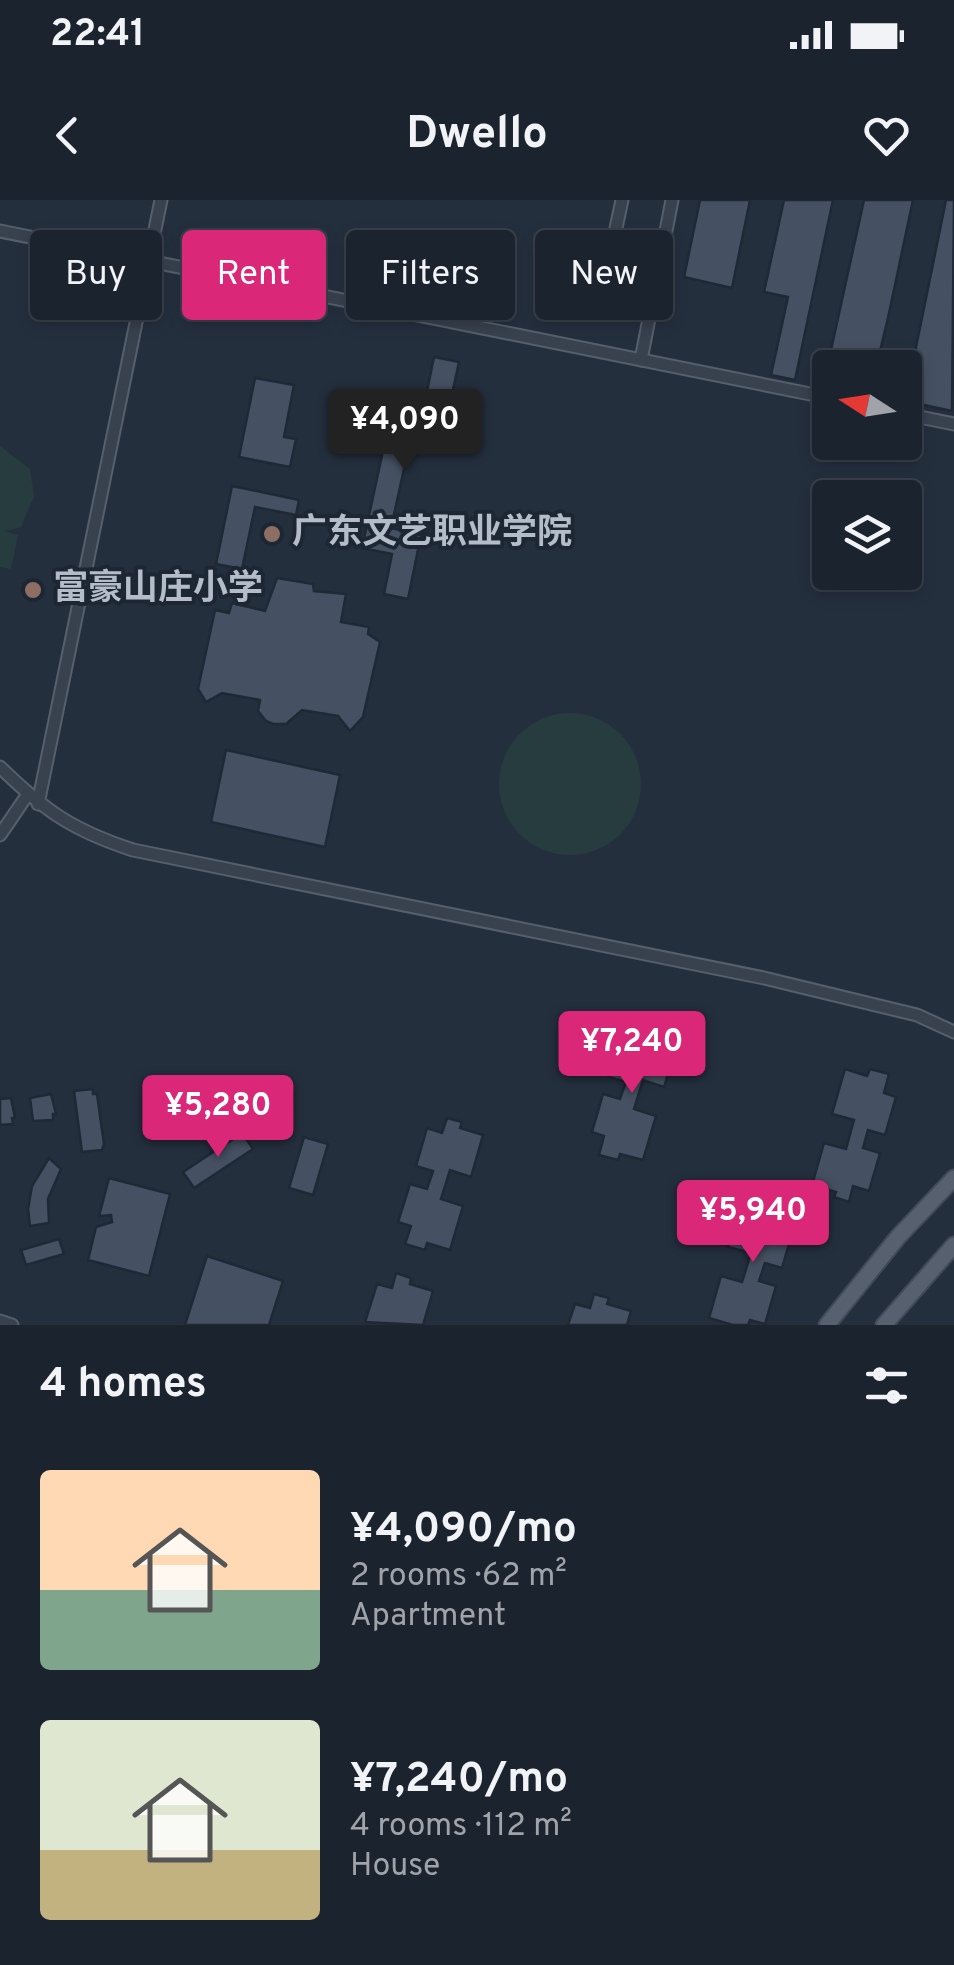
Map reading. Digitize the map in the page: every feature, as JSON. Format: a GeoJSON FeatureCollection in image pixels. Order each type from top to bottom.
{"type":"FeatureCollection","features":[{"type":"Feature","properties":{"kind":"main road"},"geometry":{"type":"LineString","coordinates":[[827,1325],[898,1236],[954,1178]]}},
{"type":"Feature","properties":{"kind":"main road"},"geometry":{"type":"LineString","coordinates":[[884,1325],[954,1245]]}},
{"type":"Feature","properties":{"kind":"street"},"geometry":{"type":"LineString","coordinates":[[155,230],[161,200]]}},
{"type":"Feature","properties":{"kind":"street"},"geometry":{"type":"LineString","coordinates":[[615,230],[622,200]]}},
{"type":"Feature","properties":{"kind":"street"},"geometry":{"type":"LineString","coordinates":[[641,360],[672,200]]}},
{"type":"Feature","properties":{"kind":"street"},"geometry":{"type":"LineString","coordinates":[[0,231],[30,237]]}},
{"type":"Feature","properties":{"kind":"street"},"geometry":{"type":"LineString","coordinates":[[162,263],[812,394]]}},
{"type":"Feature","properties":{"kind":"street"},"geometry":{"type":"LineString","coordinates":[[38,804],[137,320]]}},
{"type":"Feature","properties":{"kind":"street"},"geometry":{"type":"LineString","coordinates":[[922,417],[954,424]]}},
{"type":"Feature","properties":{"kind":"street"},"geometry":{"type":"LineString","coordinates":[[0,767],[38,804],[79,830],[133,850],[764,978],[917,1015],[954,1032]]}},
{"type":"Feature","properties":{"kind":"street"},"geometry":{"type":"LineString","coordinates":[[0,835],[28,794]]}},
{"type":"Feature","properties":{"kind":"street"},"geometry":{"type":"LineString","coordinates":[[0,1321],[12,1325]]}},
{"type":"Feature","properties":{"kind":"green space"},"geometry":{"type":"Polygon","coordinates":[[[0,446],[30,469],[34,496],[21,527],[5,531],[18,535],[11,569],[0,567],[0,446]]]}},
{"type":"Feature","properties":{"kind":"green space"},"geometry":{"type":"Polygon","coordinates":[[[570,713],[597,718],[620,734],[636,757],[641,784],[636,811],[620,834],[597,850],[570,855],[543,850],[520,834],[504,811],[499,784],[504,757],[520,734],[543,718],[570,713]]]}},
{"type":"Feature","properties":{"kind":"building"},"geometry":{"type":"Polygon","coordinates":[[[700,200],[750,200],[732,288],[684,277],[700,200]]]}},
{"type":"Feature","properties":{"kind":"building"},"geometry":{"type":"Polygon","coordinates":[[[784,200],[833,200],[795,380],[771,375],[788,297],[764,292],[784,200]]]}},
{"type":"Feature","properties":{"kind":"building"},"geometry":{"type":"Polygon","coordinates":[[[864,200],[913,200],[880,350],[831,350],[864,200]]]}},
{"type":"Feature","properties":{"kind":"building"},"geometry":{"type":"Polygon","coordinates":[[[946,200],[954,200],[952,411],[922,405],[922,350],[915,350],[946,200]]]}},
{"type":"Feature","properties":{"kind":"building"},"geometry":{"type":"Polygon","coordinates":[[[434,357],[459,362],[445,427],[415,420],[391,528],[421,535],[408,599],[384,594],[392,554],[362,548],[396,390],[426,396],[434,357]]]}},
{"type":"Feature","properties":{"kind":"building"},"geometry":{"type":"Polygon","coordinates":[[[255,378],[294,385],[284,437],[296,439],[290,467],[239,457],[255,378]]]}},
{"type":"Feature","properties":{"kind":"building"},"geometry":{"type":"Polygon","coordinates":[[[232,486],[299,500],[296,515],[255,507],[242,569],[216,564],[232,486]]]}},
{"type":"Feature","properties":{"kind":"building"},"geometry":{"type":"Polygon","coordinates":[[[277,578],[313,584],[314,591],[346,594],[341,622],[369,627],[368,634],[380,642],[363,717],[350,731],[338,716],[302,710],[286,724],[273,724],[258,711],[260,700],[222,693],[206,702],[198,689],[215,610],[229,613],[232,603],[265,611],[277,578]]]}},
{"type":"Feature","properties":{"kind":"building"},"geometry":{"type":"Polygon","coordinates":[[[226,750],[340,775],[325,847],[211,822],[226,750]]]}},
{"type":"Feature","properties":{"kind":"building"},"geometry":{"type":"Polygon","coordinates":[[[640,1028],[655,1032],[653,1038],[677,1045],[664,1087],[643,1080],[634,1109],[656,1116],[643,1160],[620,1154],[618,1160],[599,1155],[604,1136],[592,1132],[603,1094],[620,1099],[626,1082],[609,1077],[620,1038],[636,1043],[640,1028]]]}},
{"type":"Feature","properties":{"kind":"building"},"geometry":{"type":"Polygon","coordinates":[[[845,1069],[867,1076],[870,1069],[889,1074],[884,1093],[896,1097],[885,1135],[868,1130],[863,1148],[880,1153],[869,1191],[853,1186],[849,1202],[834,1197],[836,1192],[812,1185],[824,1143],[846,1149],[854,1120],[832,1114],[845,1069]]]}},
{"type":"Feature","properties":{"kind":"building"},"geometry":{"type":"Polygon","coordinates":[[[93,1089],[104,1144],[102,1150],[82,1152],[74,1091],[93,1089]]]}},
{"type":"Feature","properties":{"kind":"building"},"geometry":{"type":"Polygon","coordinates":[[[51,1094],[56,1114],[53,1120],[33,1121],[30,1098],[51,1094]]]}},
{"type":"Feature","properties":{"kind":"building"},"geometry":{"type":"Polygon","coordinates":[[[274,1094],[293,1095],[291,1116],[286,1123],[269,1131],[270,1119],[242,1116],[243,1102],[274,1103],[274,1094]]]}},
{"type":"Feature","properties":{"kind":"building"},"geometry":{"type":"Polygon","coordinates":[[[11,1098],[13,1124],[0,1125],[0,1099],[11,1098]]]}},
{"type":"Feature","properties":{"kind":"building"},"geometry":{"type":"Polygon","coordinates":[[[447,1118],[462,1122],[460,1128],[483,1135],[471,1177],[450,1170],[441,1199],[463,1206],[450,1250],[427,1243],[425,1250],[405,1244],[411,1226],[398,1222],[410,1184],[427,1189],[433,1171],[416,1166],[427,1128],[442,1133],[447,1118]]]}},
{"type":"Feature","properties":{"kind":"building"},"geometry":{"type":"Polygon","coordinates":[[[242,1133],[253,1149],[194,1188],[183,1172],[242,1133]]]}},
{"type":"Feature","properties":{"kind":"building"},"geometry":{"type":"Polygon","coordinates":[[[304,1137],[328,1144],[313,1195],[289,1188],[304,1137]]]}},
{"type":"Feature","properties":{"kind":"building"},"geometry":{"type":"Polygon","coordinates":[[[49,1158],[61,1169],[48,1199],[49,1223],[30,1226],[32,1186],[49,1158]]]}},
{"type":"Feature","properties":{"kind":"building"},"geometry":{"type":"Polygon","coordinates":[[[109,1178],[170,1194],[149,1276],[88,1260],[96,1227],[112,1222],[111,1215],[99,1216],[109,1178]]]}},
{"type":"Feature","properties":{"kind":"building"},"geometry":{"type":"Polygon","coordinates":[[[741,1202],[764,1209],[766,1202],[786,1208],[780,1227],[793,1230],[782,1268],[765,1263],[759,1281],[776,1286],[765,1324],[750,1320],[748,1325],[733,1325],[709,1318],[721,1276],[742,1282],[751,1253],[728,1247],[741,1202]]]}},
{"type":"Feature","properties":{"kind":"building"},"geometry":{"type":"Polygon","coordinates":[[[59,1239],[64,1254],[26,1265],[21,1250],[59,1239]]]}},
{"type":"Feature","properties":{"kind":"building"},"geometry":{"type":"Polygon","coordinates":[[[207,1256],[283,1281],[269,1325],[185,1325],[207,1256]]]}},
{"type":"Feature","properties":{"kind":"building"},"geometry":{"type":"Polygon","coordinates":[[[396,1273],[411,1278],[410,1284],[433,1291],[423,1325],[365,1322],[377,1284],[392,1288],[396,1273]]]}},
{"type":"Feature","properties":{"kind":"building"},"geometry":{"type":"Polygon","coordinates":[[[594,1294],[609,1298],[607,1304],[631,1311],[627,1325],[568,1325],[575,1304],[590,1308],[594,1294]]]}},
{"type":"Feature","properties":{"kind":"place","name":"广东文艺职业学院"},"geometry":{"type":"Point","coordinates":[272,534]}},
{"type":"Feature","properties":{"kind":"place","name":"富豪山庄小学"},"geometry":{"type":"Point","coordinates":[33,590]}}]}
